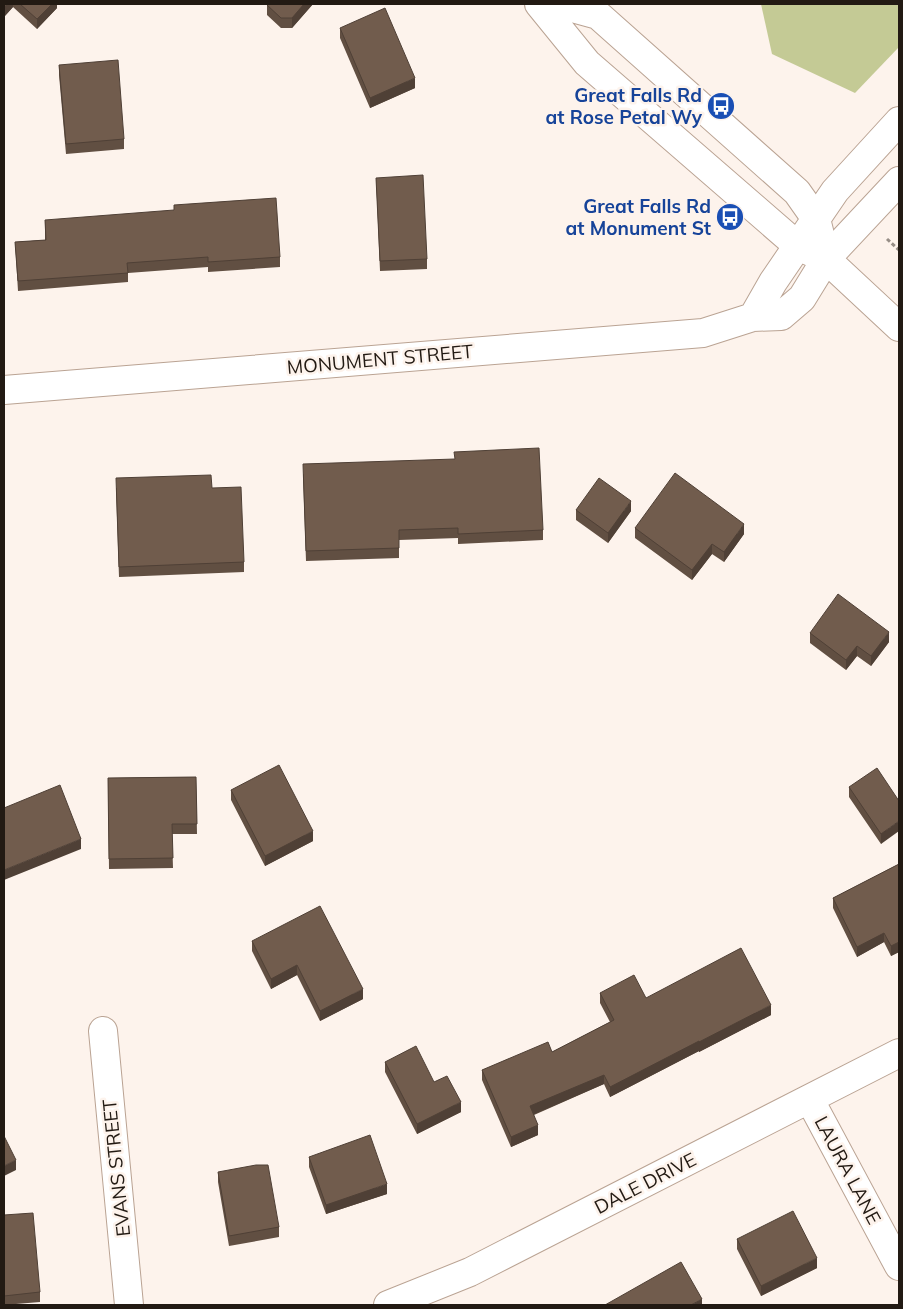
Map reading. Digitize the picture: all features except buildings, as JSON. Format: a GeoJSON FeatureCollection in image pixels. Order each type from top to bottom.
{"type":"FeatureCollection","features":[{"type":"Feature","properties":{"kind":"street"},"geometry":{"type":"LineString","coordinates":[[539,4],[587,63],[798,246],[826,259],[899,327]]}},
{"type":"Feature","properties":{"kind":"street"},"geometry":{"type":"LineString","coordinates":[[558,4],[598,14],[797,192],[816,219],[826,259]]}},
{"type":"Feature","properties":{"kind":"street"},"geometry":{"type":"LineString","coordinates":[[753,317],[773,282],[835,191],[899,121]]}},
{"type":"Feature","properties":{"kind":"street","name":"MONUMENT STREET"},"geometry":{"type":"LineString","coordinates":[[4,390],[703,333],[753,317],[781,316],[802,298],[826,259],[899,181]]}},
{"type":"Feature","properties":{"kind":"street","name":"EVANS STREET"},"geometry":{"type":"LineString","coordinates":[[103,1031],[130,1305]]}},
{"type":"Feature","properties":{"kind":"street","name":"DALE DRIVE"},"geometry":{"type":"LineString","coordinates":[[388,1305],[470,1272],[899,1053]]}},
{"type":"Feature","properties":{"kind":"street","name":"LAURA LANE"},"geometry":{"type":"LineString","coordinates":[[810,1100],[899,1266]]}},
{"type":"Feature","properties":{"kind":"green space"},"geometry":{"type":"Polygon","coordinates":[[[761,4],[899,4],[899,47],[855,93],[772,54],[761,4]]]}},
{"type":"Feature","properties":{"kind":"place","name":"Great Falls Rd at Rose Petal Wy"},"geometry":{"type":"Point","coordinates":[721,106]}},
{"type":"Feature","properties":{"kind":"place","name":"Great Falls Rd at Monument St"},"geometry":{"type":"Point","coordinates":[730,217]}}]}
